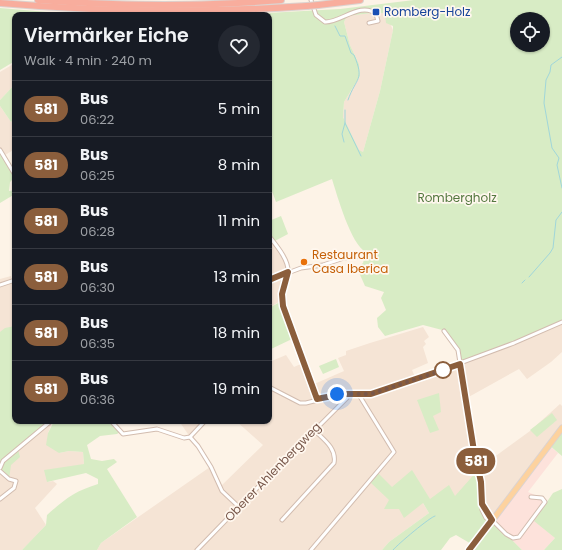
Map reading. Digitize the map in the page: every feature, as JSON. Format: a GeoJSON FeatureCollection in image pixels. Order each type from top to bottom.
{"type":"FeatureCollection","features":[{"type":"Feature","properties":{"kind":"highway"},"geometry":{"type":"LineString","coordinates":[[38,0],[143,4],[225,3],[281,0]]}},
{"type":"Feature","properties":{"kind":"highway"},"geometry":{"type":"LineString","coordinates":[[0,3],[91,10],[143,12],[209,11],[306,6],[360,0]]}},
{"type":"Feature","properties":{"kind":"main road"},"geometry":{"type":"LineString","coordinates":[[470,550],[562,428]]}},
{"type":"Feature","properties":{"kind":"street"},"geometry":{"type":"LineString","coordinates":[[311,0],[316,15],[325,22],[335,21],[353,12],[372,11],[376,14],[378,21],[369,23]]}},
{"type":"Feature","properties":{"kind":"street"},"geometry":{"type":"LineString","coordinates":[[0,150],[12,170]]}},
{"type":"Feature","properties":{"kind":"street"},"geometry":{"type":"LineString","coordinates":[[272,241],[286,263],[288,272],[282,294],[283,306],[317,399]]}},
{"type":"Feature","properties":{"kind":"street"},"geometry":{"type":"LineString","coordinates":[[272,279],[288,272],[357,256]]}},
{"type":"Feature","properties":{"kind":"street"},"geometry":{"type":"LineString","coordinates":[[0,284],[12,281]]}},
{"type":"Feature","properties":{"kind":"street"},"geometry":{"type":"LineString","coordinates":[[272,388],[300,402],[310,403],[317,399],[348,394],[371,394],[460,364],[536,335],[562,322]]}},
{"type":"Feature","properties":{"kind":"street"},"geometry":{"type":"LineString","coordinates":[[444,331],[457,348],[474,451],[481,482],[484,515],[492,520],[510,537],[519,537],[545,502],[542,498],[531,497]]}},
{"type":"Feature","properties":{"kind":"street","name":"Oberer Ahlenbergweg"},"geometry":{"type":"LineString","coordinates":[[198,550],[347,398],[348,394]]}},
{"type":"Feature","properties":{"kind":"street"},"geometry":{"type":"LineString","coordinates":[[311,550],[394,452],[359,395]]}},
{"type":"Feature","properties":{"kind":"street"},"geometry":{"type":"LineString","coordinates":[[0,468],[3,461],[47,424]]}},
{"type":"Feature","properties":{"kind":"street"},"geometry":{"type":"LineString","coordinates":[[114,424],[124,434],[156,429],[184,438],[190,437],[202,424]]}},
{"type":"Feature","properties":{"kind":"street"},"geometry":{"type":"LineString","coordinates":[[282,520],[334,463],[335,458],[333,450],[314,430]]}},
{"type":"Feature","properties":{"kind":"street"},"geometry":{"type":"LineString","coordinates":[[190,437],[198,446],[214,472],[222,491],[239,507]]}},
{"type":"Feature","properties":{"kind":"street"},"geometry":{"type":"LineString","coordinates":[[0,471],[9,479],[16,481],[14,488],[0,499]]}},
{"type":"Feature","properties":{"kind":"shaded area"},"geometry":{"type":"Polygon","coordinates":[[[385,13],[393,30],[380,91],[363,152],[359,151],[343,117],[344,102],[360,76],[359,64],[350,45],[344,22],[347,16],[385,13]]]}},
{"type":"Feature","properties":{"kind":"shaded area"},"geometry":{"type":"Polygon","coordinates":[[[12,65],[12,87],[0,100],[0,72],[12,65]]]}},
{"type":"Feature","properties":{"kind":"shaded area"},"geometry":{"type":"Polygon","coordinates":[[[0,106],[11,122],[12,121],[12,151],[5,155],[0,147],[0,106]]]}},
{"type":"Feature","properties":{"kind":"shaded area"},"geometry":{"type":"Polygon","coordinates":[[[272,241],[286,263],[288,272],[282,300],[272,306],[272,241]]]}},
{"type":"Feature","properties":{"kind":"shaded area"},"geometry":{"type":"Polygon","coordinates":[[[11,276],[12,351],[0,359],[0,279],[11,276]]]}},
{"type":"Feature","properties":{"kind":"shaded area"},"geometry":{"type":"Polygon","coordinates":[[[562,322],[562,352],[551,362],[527,379],[519,369],[465,399],[478,469],[530,431],[560,404],[562,406],[562,428],[492,520],[453,498],[421,500],[429,513],[389,542],[382,550],[97,550],[101,543],[210,467],[221,486],[263,445],[239,424],[272,424],[272,361],[274,360],[286,355],[294,367],[303,363],[317,399],[312,403],[363,393],[341,391],[320,397],[312,385],[344,371],[338,358],[346,355],[346,351],[423,327],[429,337],[424,341],[426,344],[423,347],[428,363],[412,370],[415,377],[408,380],[409,382],[460,364],[562,322]]]}},
{"type":"Feature","properties":{"kind":"shaded area"},"geometry":{"type":"Polygon","coordinates":[[[52,424],[48,433],[59,453],[69,451],[83,452],[84,464],[47,482],[53,481],[57,484],[35,508],[46,525],[22,550],[0,550],[0,471],[3,464],[47,425],[52,424]]]}},
{"type":"Feature","properties":{"kind":"shaded area"},"geometry":{"type":"Polygon","coordinates":[[[181,424],[202,424],[190,437],[181,424]]]}},
{"type":"Feature","properties":{"kind":"shaded area"},"geometry":{"type":"Polygon","coordinates":[[[549,445],[558,453],[528,492],[547,500],[535,521],[555,538],[544,550],[522,550],[492,520],[549,445]]]}},
{"type":"Feature","properties":{"kind":"green space","name":"Rombergholz"},"geometry":{"type":"Polygon","coordinates":[[[414,0],[562,0],[562,320],[514,342],[461,361],[456,347],[446,331],[423,325],[385,336],[378,327],[377,318],[386,310],[381,298],[384,292],[365,286],[357,268],[363,263],[366,252],[360,248],[350,230],[332,179],[276,202],[272,191],[272,13],[340,9],[414,0]],[[372,13],[347,16],[344,22],[350,45],[359,64],[360,76],[344,102],[343,117],[359,150],[363,152],[380,91],[393,30],[393,26],[386,23],[385,13],[379,13],[376,16],[372,13]]]}},
{"type":"Feature","properties":{"kind":"green space"},"geometry":{"type":"Polygon","coordinates":[[[0,8],[47,12],[12,12],[12,63],[0,70],[0,8]]]}},
{"type":"Feature","properties":{"kind":"green space"},"geometry":{"type":"Polygon","coordinates":[[[12,87],[11,122],[0,106],[0,100],[12,87]]]}},
{"type":"Feature","properties":{"kind":"green space"},"geometry":{"type":"Polygon","coordinates":[[[0,150],[12,170],[12,180],[10,182],[9,191],[12,190],[12,196],[0,203],[0,150]]]}},
{"type":"Feature","properties":{"kind":"green space"},"geometry":{"type":"Polygon","coordinates":[[[281,216],[288,234],[273,242],[272,240],[272,220],[281,216]]]}},
{"type":"Feature","properties":{"kind":"green space"},"geometry":{"type":"Polygon","coordinates":[[[280,302],[292,339],[272,349],[272,306],[280,302]]]}},
{"type":"Feature","properties":{"kind":"green space"},"geometry":{"type":"Polygon","coordinates":[[[12,327],[12,424],[47,424],[18,449],[20,457],[11,465],[9,479],[0,471],[0,332],[5,328],[12,327]]]}},
{"type":"Feature","properties":{"kind":"green space"},"geometry":{"type":"Polygon","coordinates":[[[336,359],[339,367],[323,374],[319,366],[336,359]]]}},
{"type":"Feature","properties":{"kind":"green space"},"geometry":{"type":"Polygon","coordinates":[[[439,393],[441,412],[433,416],[439,430],[430,433],[417,400],[439,393]]]}},
{"type":"Feature","properties":{"kind":"green space"},"geometry":{"type":"Polygon","coordinates":[[[552,413],[557,420],[537,437],[530,430],[552,413]]]}},
{"type":"Feature","properties":{"kind":"green space"},"geometry":{"type":"Polygon","coordinates":[[[52,424],[114,424],[121,431],[117,434],[100,436],[87,445],[91,459],[102,461],[114,459],[117,462],[107,469],[137,517],[101,543],[97,550],[22,550],[46,525],[47,515],[53,509],[77,493],[98,484],[98,479],[86,473],[47,482],[44,470],[84,464],[83,452],[69,451],[59,453],[46,445],[48,433],[52,424]]]}},
{"type":"Feature","properties":{"kind":"green space"},"geometry":{"type":"Polygon","coordinates":[[[562,428],[562,456],[549,445],[562,428]]]}},
{"type":"Feature","properties":{"kind":"green space"},"geometry":{"type":"Polygon","coordinates":[[[412,470],[430,499],[449,485],[455,496],[478,470],[484,515],[499,527],[522,550],[470,550],[473,545],[456,535],[450,538],[441,550],[382,550],[389,542],[429,513],[423,503],[404,518],[399,509],[384,509],[389,500],[370,482],[377,472],[392,487],[412,470]]]}},
{"type":"Feature","properties":{"kind":"green space"},"geometry":{"type":"Polygon","coordinates":[[[562,489],[562,550],[544,550],[555,538],[534,521],[553,493],[562,489]]]}},
{"type":"Feature","properties":{"kind":"waterway"},"geometry":{"type":"LineString","coordinates":[[335,26],[340,36],[345,36],[359,70],[358,79],[348,100]]}},
{"type":"Feature","properties":{"kind":"waterway"},"geometry":{"type":"LineString","coordinates":[[562,57],[551,65],[550,72],[546,80],[544,103],[552,148],[559,158],[557,165],[562,188]]}},
{"type":"Feature","properties":{"kind":"waterway"},"geometry":{"type":"LineString","coordinates":[[345,110],[345,123],[361,156]]}},
{"type":"Feature","properties":{"kind":"waterway"},"geometry":{"type":"LineString","coordinates":[[344,142],[342,134],[345,123]]}},
{"type":"Feature","properties":{"kind":"waterway"},"geometry":{"type":"LineString","coordinates":[[529,277],[553,248],[556,220],[562,212]]}},
{"type":"Feature","properties":{"kind":"waterway"},"geometry":{"type":"LineString","coordinates":[[522,283],[525,280]]}},
{"type":"Feature","properties":{"kind":"waterway"},"geometry":{"type":"LineString","coordinates":[[393,550],[414,531],[435,516]]}},
{"type":"Feature","properties":{"kind":"bus line","name":"581"},"geometry":{"type":"LineString","coordinates":[[272,279],[288,272],[282,294],[283,306],[317,399],[323,399],[337,394],[371,394],[460,364],[474,451],[481,482],[482,504],[492,520],[469,550]]}},
{"type":"Feature","properties":{"kind":"place","name":"Romberg-Holz"},"geometry":{"type":"Point","coordinates":[376,12]}},
{"type":"Feature","properties":{"kind":"place","name":"Restaurant Casa Iberica"},"geometry":{"type":"Point","coordinates":[304,262]}},
{"type":"Feature","properties":{"kind":"route"},"geometry":{"type":"LineString","coordinates":[[337,394],[371,394],[443,370]]}}]}
